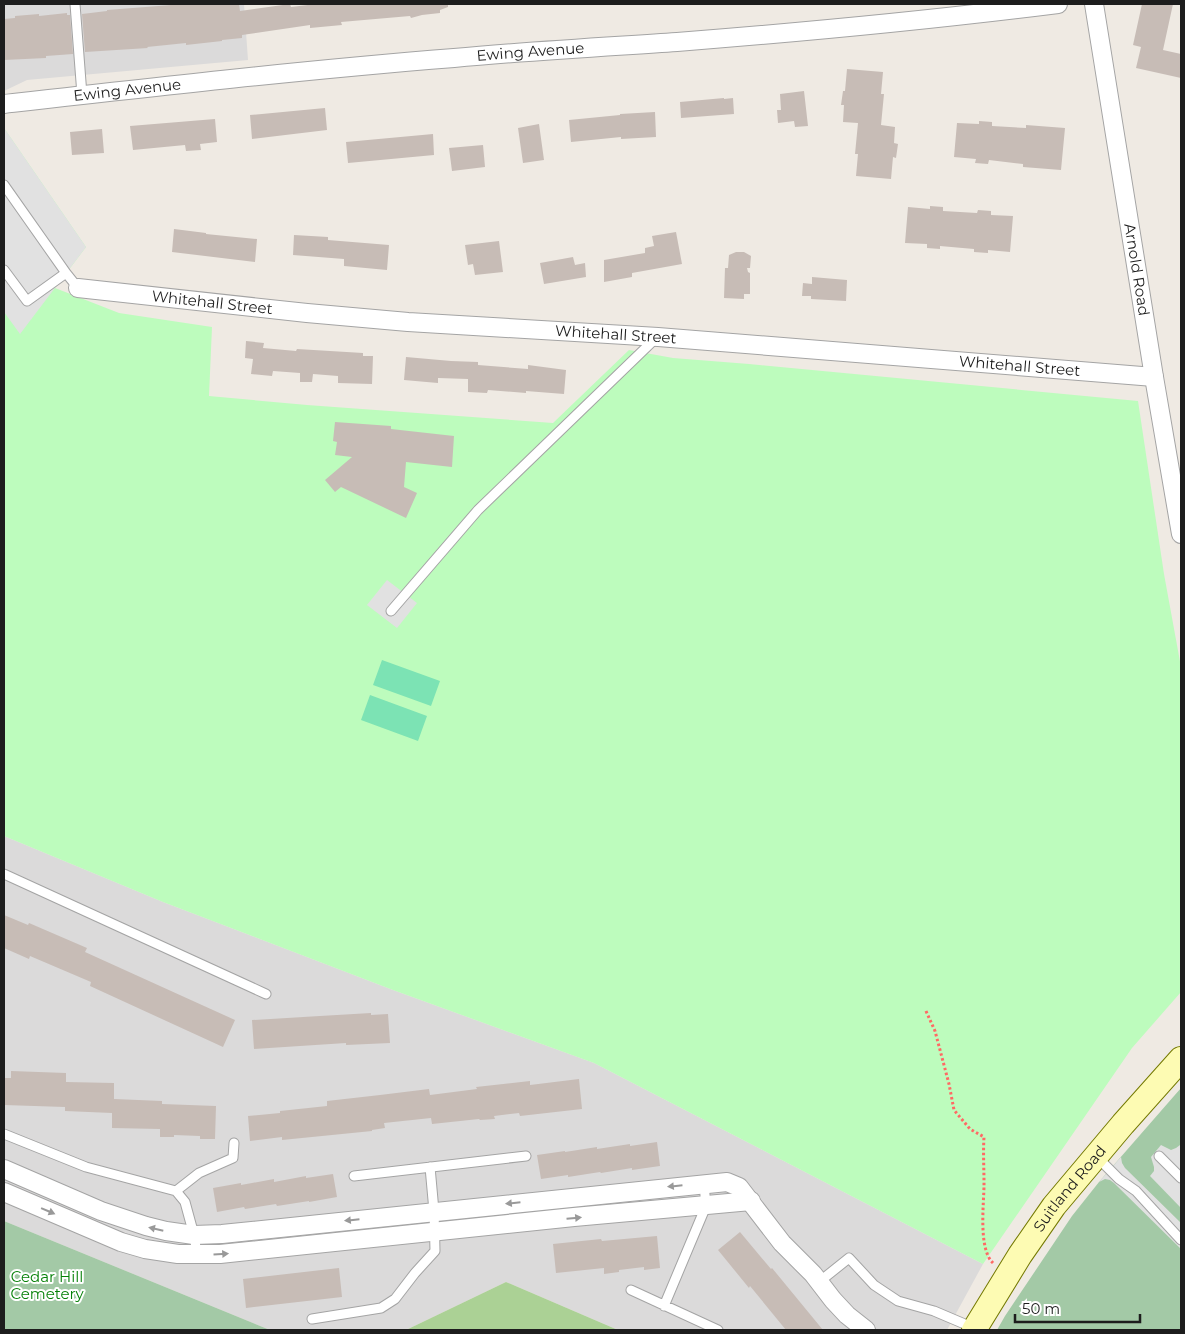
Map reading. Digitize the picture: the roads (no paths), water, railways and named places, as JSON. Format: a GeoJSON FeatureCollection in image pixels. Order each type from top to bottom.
{"type":"FeatureCollection","features":[{"type":"Feature","properties":{"kind":"main road","name":"Suitland Road"},"geometry":{"type":"LineString","coordinates":[[975,1330],[1035,1231],[1054,1206],[1181,1059]]}},
{"type":"Feature","properties":{"kind":"street","name":"Ewing Avenue"},"geometry":{"type":"LineString","coordinates":[[4,104],[270,74],[886,24],[1058,4]]}},
{"type":"Feature","properties":{"kind":"street","name":"Arnold Road"},"geometry":{"type":"LineString","coordinates":[[1094,4],[1181,534]]}},
{"type":"Feature","properties":{"kind":"street","name":"Whitehall Street"},"geometry":{"type":"LineString","coordinates":[[78,288],[399,321],[658,336],[1154,377]]}},
{"type":"Feature","properties":{"kind":"street"},"geometry":{"type":"LineString","coordinates":[[4,1169],[125,1219],[166,1231],[194,1235],[222,1234],[727,1182],[738,1187],[751,1201],[782,1243],[813,1274],[847,1316],[866,1330]]}},
{"type":"Feature","properties":{"kind":"street"},"geometry":{"type":"LineString","coordinates":[[4,1192],[122,1242],[145,1249],[178,1254],[220,1254],[751,1201]]}},
{"type":"Feature","properties":{"kind":"lane"},"geometry":{"type":"LineString","coordinates":[[75,4],[82,95]]}},
{"type":"Feature","properties":{"kind":"lane"},"geometry":{"type":"LineString","coordinates":[[4,186],[78,288]]}},
{"type":"Feature","properties":{"kind":"lane"},"geometry":{"type":"LineString","coordinates":[[4,270],[27,301],[66,273]]}},
{"type":"Feature","properties":{"kind":"lane"},"geometry":{"type":"LineString","coordinates":[[391,611],[478,510],[658,336]]}},
{"type":"Feature","properties":{"kind":"lane"},"geometry":{"type":"LineString","coordinates":[[4,874],[266,994]]}},
{"type":"Feature","properties":{"kind":"lane"},"geometry":{"type":"LineString","coordinates":[[4,1134],[86,1167],[176,1191],[185,1202],[197,1254]]}},
{"type":"Feature","properties":{"kind":"lane"},"geometry":{"type":"LineString","coordinates":[[176,1191],[199,1173],[233,1158],[234,1142]]}},
{"type":"Feature","properties":{"kind":"lane"},"geometry":{"type":"LineString","coordinates":[[354,1176],[526,1156]]}},
{"type":"Feature","properties":{"kind":"lane"},"geometry":{"type":"LineString","coordinates":[[1096,1156],[1119,1179],[1136,1191],[1181,1240]]}},
{"type":"Feature","properties":{"kind":"lane"},"geometry":{"type":"LineString","coordinates":[[1158,1156],[1181,1178]]}},
{"type":"Feature","properties":{"kind":"lane"},"geometry":{"type":"LineString","coordinates":[[312,1319],[381,1308],[395,1299],[435,1251],[430,1167]]}},
{"type":"Feature","properties":{"kind":"lane"},"geometry":{"type":"LineString","coordinates":[[664,1306],[706,1206],[704,1184]]}},
{"type":"Feature","properties":{"kind":"lane"},"geometry":{"type":"LineString","coordinates":[[819,1282],[849,1258],[874,1285],[898,1301],[934,1311],[975,1330]]}},
{"type":"Feature","properties":{"kind":"lane"},"geometry":{"type":"LineString","coordinates":[[631,1290],[718,1330]]}},
{"type":"Feature","properties":{"kind":"park label","name":"Cedar Hill Cemetery"},"geometry":{"type":"Point","coordinates":[47,1286]}}]}
